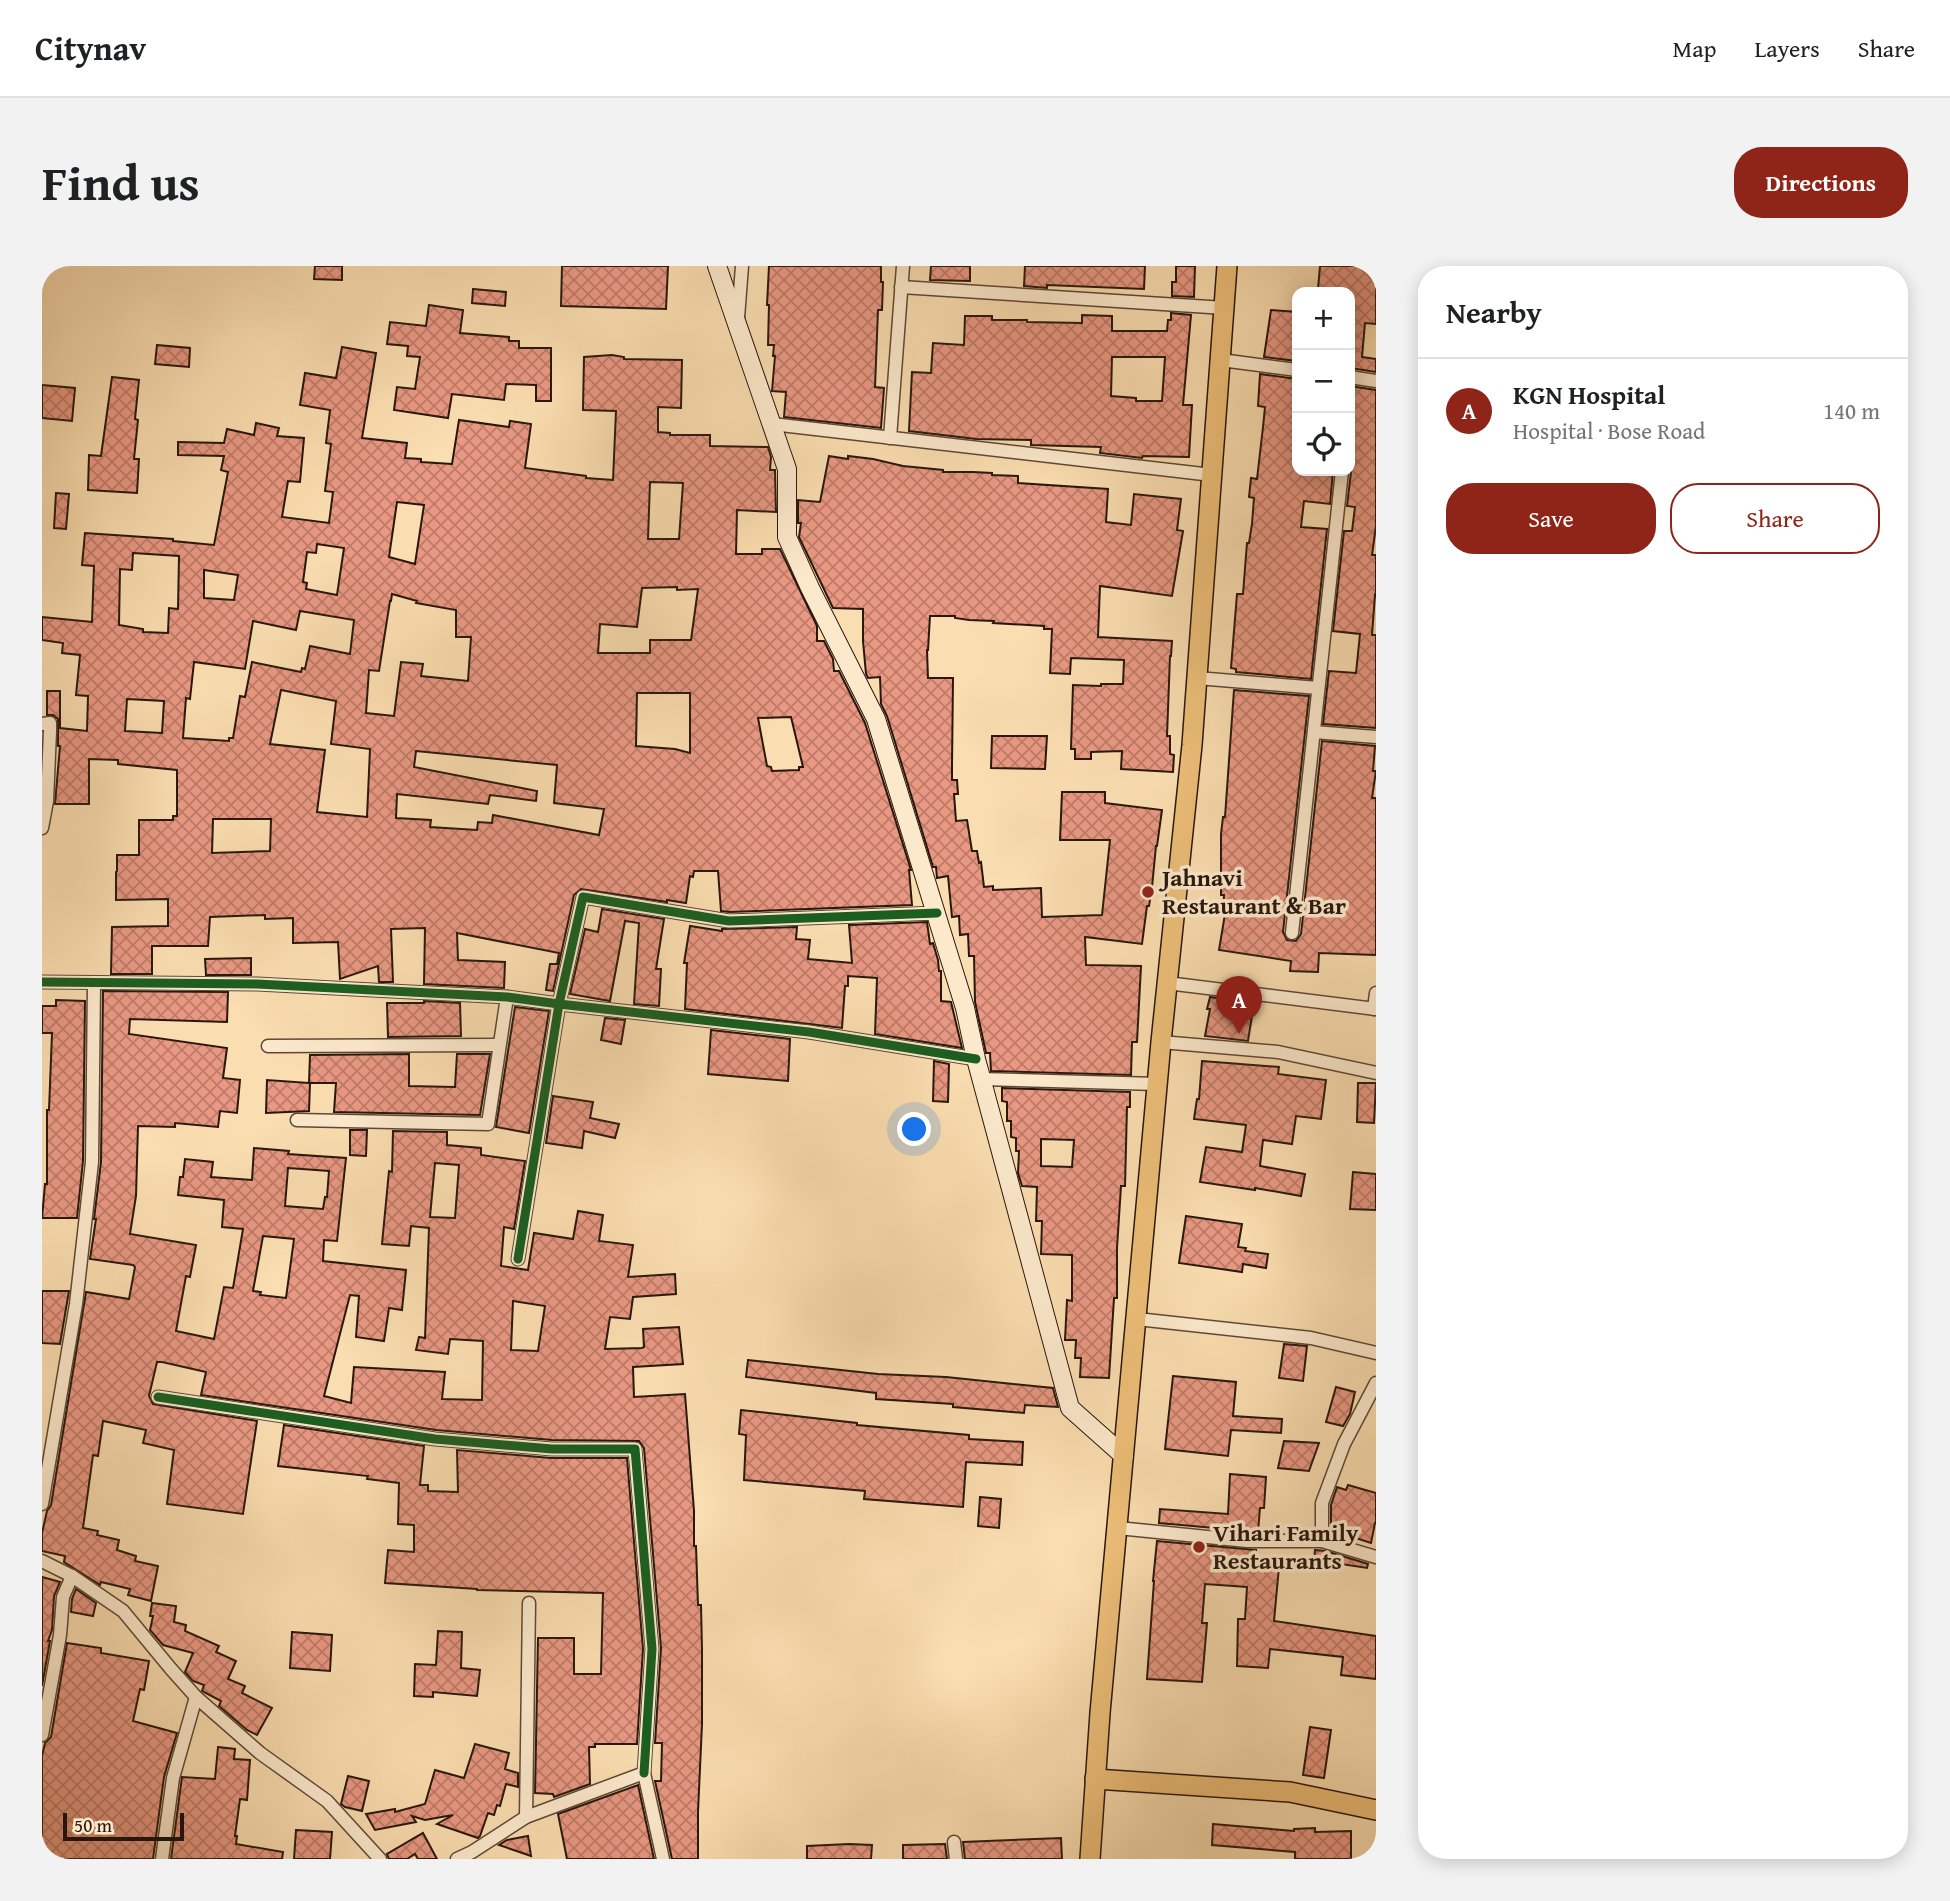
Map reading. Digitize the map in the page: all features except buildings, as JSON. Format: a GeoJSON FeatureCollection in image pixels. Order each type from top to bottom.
{"type":"FeatureCollection","features":[{"type":"Feature","properties":{"kind":"main road"},"geometry":{"type":"LineString","coordinates":[[717,266],[786,469],[786,537],[876,719],[937,913],[965,1008],[975,1059],[1070,1408],[1124,1455]]}},
{"type":"Feature","properties":{"kind":"main road"},"geometry":{"type":"LineString","coordinates":[[1090,1859],[1100,1713],[1157,1084],[1192,745],[1227,266]]}},
{"type":"Feature","properties":{"kind":"main road"},"geometry":{"type":"LineString","coordinates":[[1096,1779],[1290,1792],[1376,1810]]}},
{"type":"Feature","properties":{"kind":"street"},"geometry":{"type":"LineString","coordinates":[[737,324],[742,266]]}},
{"type":"Feature","properties":{"kind":"street"},"geometry":{"type":"LineString","coordinates":[[890,438],[903,266]]}},
{"type":"Feature","properties":{"kind":"street"},"geometry":{"type":"LineString","coordinates":[[901,287],[1224,308]]}},
{"type":"Feature","properties":{"kind":"street"},"geometry":{"type":"LineString","coordinates":[[1221,360],[1292,369]]}},
{"type":"Feature","properties":{"kind":"street"},"geometry":{"type":"LineString","coordinates":[[1355,378],[1376,381]]}},
{"type":"Feature","properties":{"kind":"street"},"geometry":{"type":"LineString","coordinates":[[772,424],[1212,475]]}},
{"type":"Feature","properties":{"kind":"street"},"geometry":{"type":"LineString","coordinates":[[1292,933],[1341,476]]}},
{"type":"Feature","properties":{"kind":"street"},"geometry":{"type":"LineString","coordinates":[[1197,678],[1318,688]]}},
{"type":"Feature","properties":{"kind":"street"},"geometry":{"type":"LineString","coordinates":[[42,724],[50,723],[47,802],[42,828]]}},
{"type":"Feature","properties":{"kind":"street"},"geometry":{"type":"LineString","coordinates":[[1314,732],[1376,737]]}},
{"type":"Feature","properties":{"kind":"street"},"geometry":{"type":"LineString","coordinates":[[518,1259],[559,1004],[583,897],[729,921],[937,913]]}},
{"type":"Feature","properties":{"kind":"street"},"geometry":{"type":"LineString","coordinates":[[42,982],[257,984],[506,997],[809,1032],[975,1059]]}},
{"type":"Feature","properties":{"kind":"street"},"geometry":{"type":"LineString","coordinates":[[1167,983],[1375,1009],[1376,993]]}},
{"type":"Feature","properties":{"kind":"street"},"geometry":{"type":"LineString","coordinates":[[42,1504],[76,1304],[92,1162],[94,984]]}},
{"type":"Feature","properties":{"kind":"street"},"geometry":{"type":"LineString","coordinates":[[297,1120],[488,1124],[506,997]]}},
{"type":"Feature","properties":{"kind":"street"},"geometry":{"type":"LineString","coordinates":[[1161,1042],[1278,1052],[1376,1073]]}},
{"type":"Feature","properties":{"kind":"street"},"geometry":{"type":"LineString","coordinates":[[268,1046],[499,1045]]}},
{"type":"Feature","properties":{"kind":"street"},"geometry":{"type":"LineString","coordinates":[[981,1079],[1157,1084]]}},
{"type":"Feature","properties":{"kind":"street"},"geometry":{"type":"LineString","coordinates":[[1137,1319],[1311,1338],[1376,1353]]}},
{"type":"Feature","properties":{"kind":"street"},"geometry":{"type":"LineString","coordinates":[[1322,1541],[1322,1503],[1344,1444],[1371,1402],[1376,1384]]}},
{"type":"Feature","properties":{"kind":"street"},"geometry":{"type":"LineString","coordinates":[[158,1397],[435,1440],[552,1449],[635,1448],[652,1649],[644,1773],[663,1859]]}},
{"type":"Feature","properties":{"kind":"street"},"geometry":{"type":"LineString","coordinates":[[1118,1528],[1247,1541],[1322,1541],[1376,1556]]}},
{"type":"Feature","properties":{"kind":"street"},"geometry":{"type":"LineString","coordinates":[[42,1561],[72,1576],[123,1611],[196,1697],[260,1753],[327,1801],[380,1859]]}},
{"type":"Feature","properties":{"kind":"street"},"geometry":{"type":"LineString","coordinates":[[42,1735],[64,1597],[72,1576]]}},
{"type":"Feature","properties":{"kind":"street"},"geometry":{"type":"LineString","coordinates":[[526,1817],[529,1603]]}},
{"type":"Feature","properties":{"kind":"street"},"geometry":{"type":"LineString","coordinates":[[162,1859],[173,1778],[196,1697]]}},
{"type":"Feature","properties":{"kind":"street"},"geometry":{"type":"LineString","coordinates":[[457,1859],[526,1817],[644,1773]]}},
{"type":"Feature","properties":{"kind":"street"},"geometry":{"type":"LineString","coordinates":[[954,1842],[956,1859]]}},
{"type":"Feature","properties":{"kind":"cycle path"},"geometry":{"type":"LineString","coordinates":[[937,913],[729,921],[583,897],[559,1004],[809,1032],[976,1059]]}},
{"type":"Feature","properties":{"kind":"cycle path"},"geometry":{"type":"LineString","coordinates":[[42,982],[257,984],[507,997],[559,1004],[518,1259]]}},
{"type":"Feature","properties":{"kind":"cycle path"},"geometry":{"type":"LineString","coordinates":[[158,1397],[435,1439],[552,1449],[635,1449],[652,1649],[644,1773]]}},
{"type":"Feature","properties":{"kind":"place","name":"Jahnavi Restaurant & Bar"},"geometry":{"type":"Point","coordinates":[1148,892]}},
{"type":"Feature","properties":{"kind":"place","name":"KGN Hospital"},"geometry":{"type":"Point","coordinates":[1239,1034]}},
{"type":"Feature","properties":{"kind":"place","name":"Vihari Family Restaurants"},"geometry":{"type":"Point","coordinates":[1199,1547]}}]}
